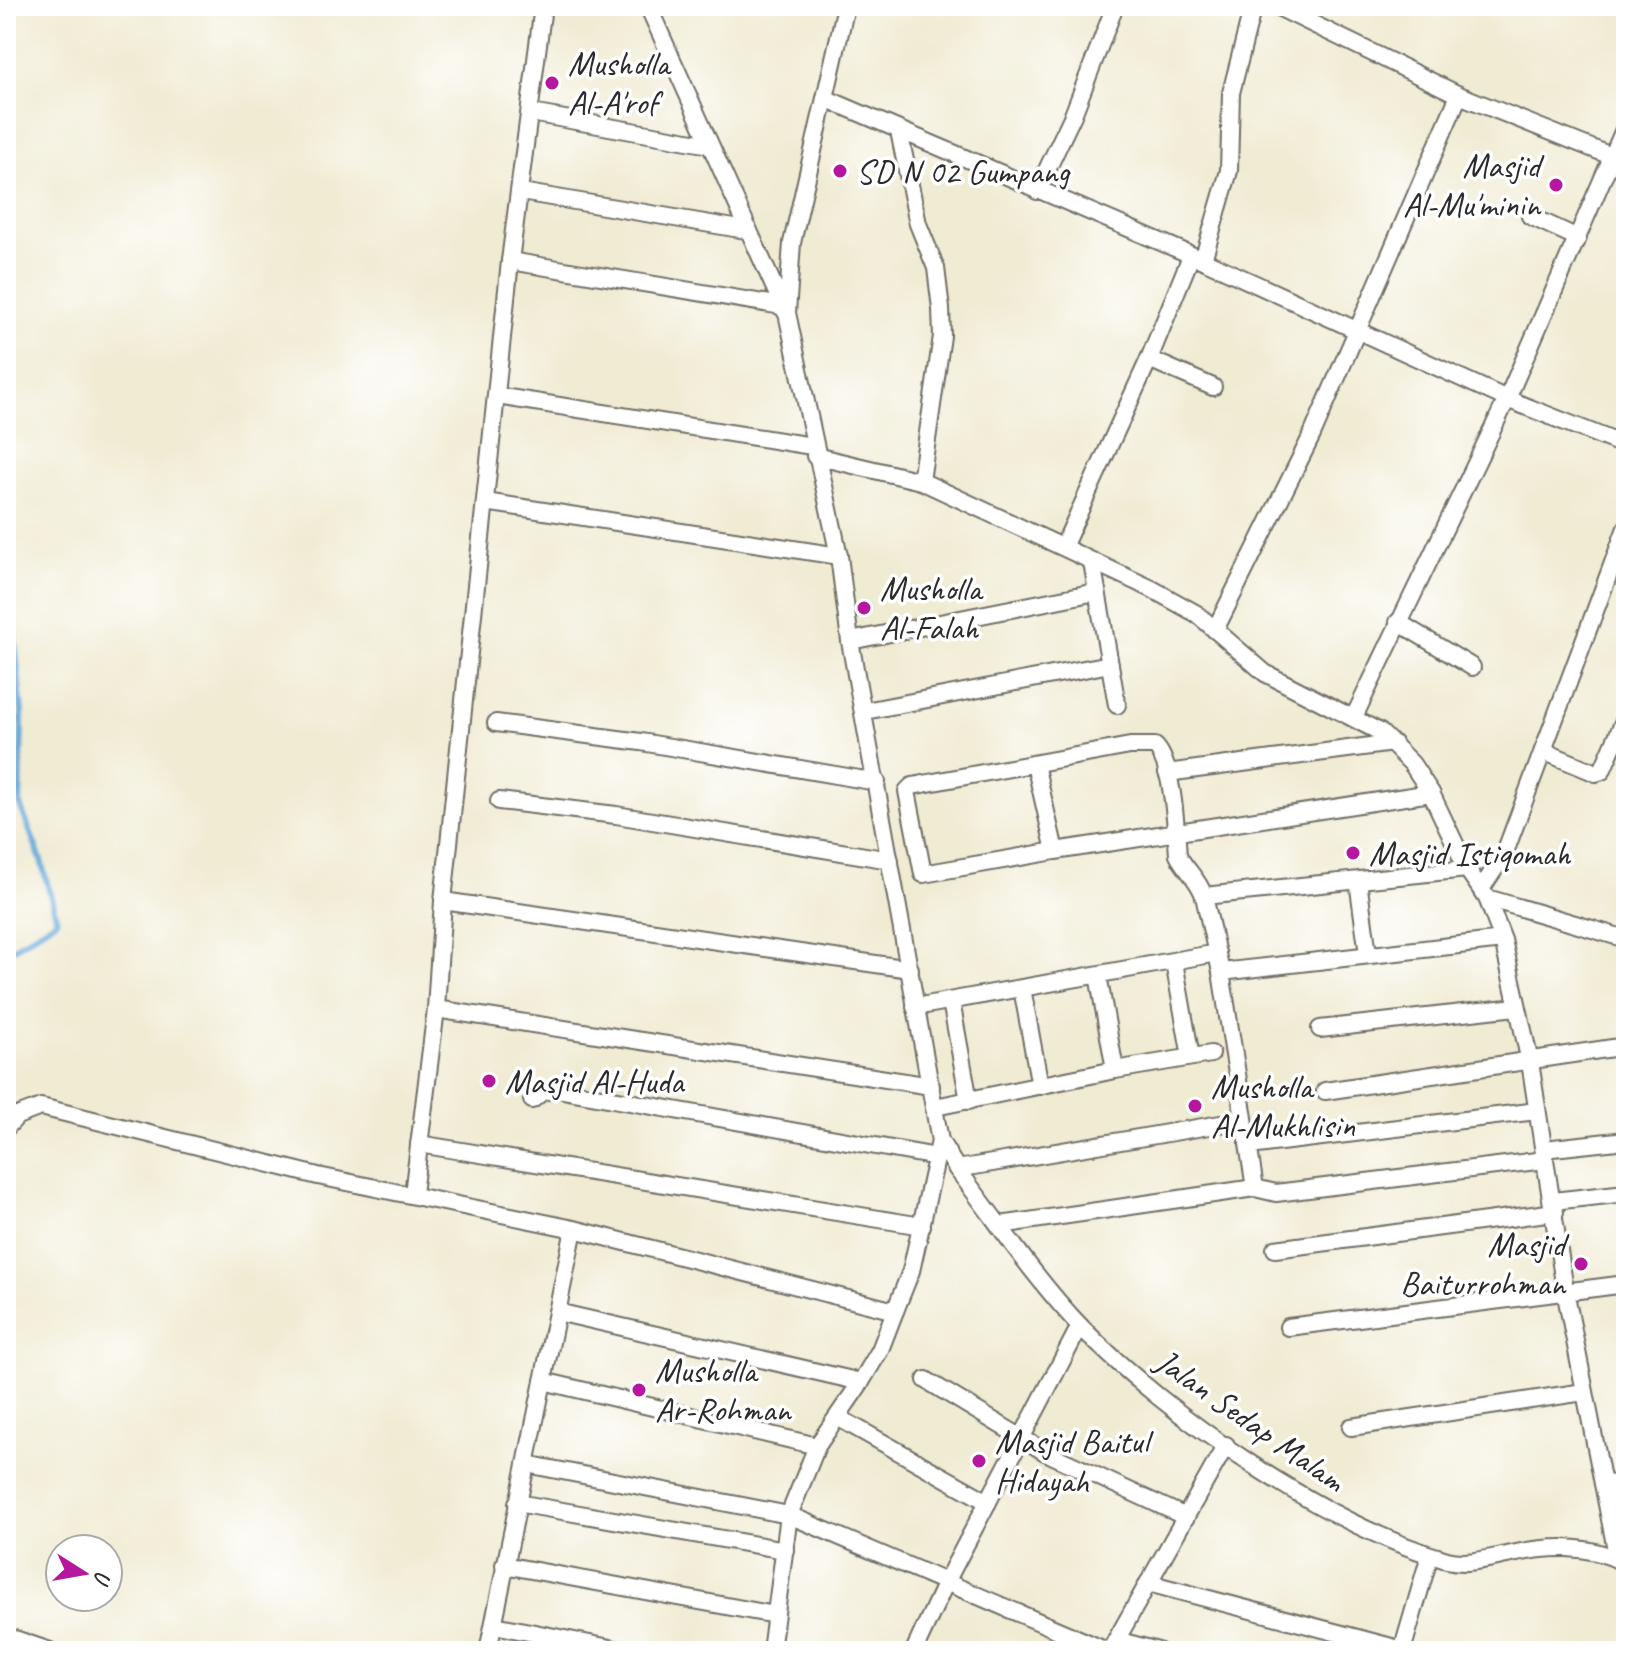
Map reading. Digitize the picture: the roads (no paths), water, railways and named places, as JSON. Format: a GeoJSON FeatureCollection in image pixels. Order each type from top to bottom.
{"type":"FeatureCollection","features":[{"type":"Feature","properties":{"kind":"street"},"geometry":{"type":"LineString","coordinates":[[413,1194],[436,1009],[443,901],[510,261],[543,6]]}},
{"type":"Feature","properties":{"kind":"street"},"geometry":{"type":"LineString","coordinates":[[648,6],[784,310],[806,397],[814,451],[839,556],[850,641],[935,1107],[939,1149],[911,1271],[895,1311],[861,1382],[817,1446],[789,1515],[771,1651]]}},
{"type":"Feature","properties":{"kind":"street"},"geometry":{"type":"LineString","coordinates":[[784,310],[792,243],[846,6]]}},
{"type":"Feature","properties":{"kind":"street"},"geometry":{"type":"LineString","coordinates":[[1037,191],[1073,115],[1115,6]]}},
{"type":"Feature","properties":{"kind":"street"},"geometry":{"type":"LineString","coordinates":[[1064,545],[1197,258],[1229,171],[1231,93],[1253,6]]}},
{"type":"Feature","properties":{"kind":"street"},"geometry":{"type":"LineString","coordinates":[[1276,6],[1459,95],[1619,159]]}},
{"type":"Feature","properties":{"kind":"street"},"geometry":{"type":"LineString","coordinates":[[1215,630],[1312,435],[1459,95]]}},
{"type":"Feature","properties":{"kind":"street"},"geometry":{"type":"LineString","coordinates":[[827,99],[1358,329],[1507,399],[1626,446]]}},
{"type":"Feature","properties":{"kind":"street"},"geometry":{"type":"LineString","coordinates":[[531,113],[710,145]]}},
{"type":"Feature","properties":{"kind":"street"},"geometry":{"type":"LineString","coordinates":[[1354,717],[1507,399],[1578,238],[1619,159],[1626,125]]}},
{"type":"Feature","properties":{"kind":"street"},"geometry":{"type":"LineString","coordinates":[[899,131],[918,224],[936,268],[941,309],[942,336],[921,481]]}},
{"type":"Feature","properties":{"kind":"street"},"geometry":{"type":"LineString","coordinates":[[521,192],[746,230]]}},
{"type":"Feature","properties":{"kind":"street"},"geometry":{"type":"LineString","coordinates":[[1530,216],[1578,238]]}},
{"type":"Feature","properties":{"kind":"street"},"geometry":{"type":"LineString","coordinates":[[510,261],[784,310]]}},
{"type":"Feature","properties":{"kind":"street"},"geometry":{"type":"LineString","coordinates":[[1149,359],[1213,387]]}},
{"type":"Feature","properties":{"kind":"street"},"geometry":{"type":"LineString","coordinates":[[497,396],[814,451],[921,481],[1064,545],[1197,614],[1265,673],[1354,717],[1393,743],[1412,764],[1431,793],[1467,869],[1484,894],[1503,940],[1530,1062],[1584,1392],[1622,1562]]}},
{"type":"Feature","properties":{"kind":"street"},"geometry":{"type":"LineString","coordinates":[[485,502],[839,556]]}},
{"type":"Feature","properties":{"kind":"street"},"geometry":{"type":"LineString","coordinates":[[1484,894],[1504,855],[1626,528]]}},
{"type":"Feature","properties":{"kind":"street"},"geometry":{"type":"LineString","coordinates":[[1092,562],[1117,705]]}},
{"type":"Feature","properties":{"kind":"street"},"geometry":{"type":"LineString","coordinates":[[850,641],[1096,592]]}},
{"type":"Feature","properties":{"kind":"street"},"geometry":{"type":"LineString","coordinates":[[1398,622],[1472,667]]}},
{"type":"Feature","properties":{"kind":"street"},"geometry":{"type":"LineString","coordinates":[[865,711],[1110,664]]}},
{"type":"Feature","properties":{"kind":"street"},"geometry":{"type":"LineString","coordinates":[[1543,751],[1596,773],[1602,771],[1626,716]]}},
{"type":"Feature","properties":{"kind":"street"},"geometry":{"type":"LineString","coordinates":[[496,723],[641,742],[877,782]]}},
{"type":"Feature","properties":{"kind":"street"},"geometry":{"type":"LineString","coordinates":[[1167,773],[1393,743]]}},
{"type":"Feature","properties":{"kind":"street"},"geometry":{"type":"LineString","coordinates":[[1255,1188],[1217,953],[1204,896],[1195,874],[1178,855],[1176,830],[1162,753],[1146,744],[912,786],[907,791],[920,869],[928,875],[1176,830],[1431,793]]}},
{"type":"Feature","properties":{"kind":"street"},"geometry":{"type":"LineString","coordinates":[[1035,764],[1055,851]]}},
{"type":"Feature","properties":{"kind":"street"},"geometry":{"type":"LineString","coordinates":[[499,801],[616,815],[890,860]]}},
{"type":"Feature","properties":{"kind":"street"},"geometry":{"type":"LineString","coordinates":[[888,841],[913,836]]}},
{"type":"Feature","properties":{"kind":"street"},"geometry":{"type":"LineString","coordinates":[[1204,896],[1467,869]]}},
{"type":"Feature","properties":{"kind":"street"},"geometry":{"type":"LineString","coordinates":[[1358,881],[1368,954]]}},
{"type":"Feature","properties":{"kind":"street"},"geometry":{"type":"LineString","coordinates":[[1484,894],[1626,939]]}},
{"type":"Feature","properties":{"kind":"street"},"geometry":{"type":"LineString","coordinates":[[443,901],[910,969]]}},
{"type":"Feature","properties":{"kind":"street"},"geometry":{"type":"LineString","coordinates":[[1221,972],[1503,940]]}},
{"type":"Feature","properties":{"kind":"street"},"geometry":{"type":"LineString","coordinates":[[915,1007],[1217,953]]}},
{"type":"Feature","properties":{"kind":"street"},"geometry":{"type":"LineString","coordinates":[[1174,962],[1191,1057]]}},
{"type":"Feature","properties":{"kind":"street"},"geometry":{"type":"LineString","coordinates":[[1098,975],[1115,1070]]}},
{"type":"Feature","properties":{"kind":"street"},"geometry":{"type":"LineString","coordinates":[[1022,988],[1040,1086]]}},
{"type":"Feature","properties":{"kind":"street"},"geometry":{"type":"LineString","coordinates":[[951,1001],[969,1101]]}},
{"type":"Feature","properties":{"kind":"street"},"geometry":{"type":"LineString","coordinates":[[1320,1029],[1516,1007]]}},
{"type":"Feature","properties":{"kind":"street"},"geometry":{"type":"LineString","coordinates":[[436,1009],[931,1086]]}},
{"type":"Feature","properties":{"kind":"street"},"geometry":{"type":"LineString","coordinates":[[1325,1091],[1626,1046]]}},
{"type":"Feature","properties":{"kind":"street"},"geometry":{"type":"LineString","coordinates":[[935,1107],[1211,1054]]}},
{"type":"Feature","properties":{"kind":"street"},"geometry":{"type":"LineString","coordinates":[[532,1100],[542,1092],[557,1089],[939,1149]]}},
{"type":"Feature","properties":{"kind":"street"},"geometry":{"type":"LineString","coordinates":[[6,1128],[17,1116],[41,1107],[318,1176],[574,1229],[895,1311]]}},
{"type":"Feature","properties":{"kind":"street"},"geometry":{"type":"LineString","coordinates":[[1249,1146],[1537,1111]]}},
{"type":"Feature","properties":{"kind":"street"},"geometry":{"type":"LineString","coordinates":[[957,1169],[1244,1120]]}},
{"type":"Feature","properties":{"kind":"street"},"geometry":{"type":"LineString","coordinates":[[1000,1225],[1255,1188],[1276,1193],[1626,1140]]}},
{"type":"Feature","properties":{"kind":"street"},"geometry":{"type":"LineString","coordinates":[[419,1144],[922,1226]]}},
{"type":"Feature","properties":{"kind":"street","name":"Jalan Sedap Malam"},"geometry":{"type":"LineString","coordinates":[[939,1149],[1080,1326],[1129,1371],[1226,1445],[1340,1517],[1430,1555],[1473,1562],[1526,1551],[1571,1547],[1594,1550],[1622,1562]]}},
{"type":"Feature","properties":{"kind":"street"},"geometry":{"type":"LineString","coordinates":[[1275,1249],[1554,1207],[1626,1193]]}},
{"type":"Feature","properties":{"kind":"street"},"geometry":{"type":"LineString","coordinates":[[488,1651],[574,1229]]}},
{"type":"Feature","properties":{"kind":"street"},"geometry":{"type":"LineString","coordinates":[[1288,1327],[1626,1284]]}},
{"type":"Feature","properties":{"kind":"street"},"geometry":{"type":"LineString","coordinates":[[557,1312],[861,1382]]}},
{"type":"Feature","properties":{"kind":"street"},"geometry":{"type":"LineString","coordinates":[[914,1651],[946,1582],[1080,1326]]}},
{"type":"Feature","properties":{"kind":"street"},"geometry":{"type":"LineString","coordinates":[[926,1380],[1069,1464],[1186,1517]]}},
{"type":"Feature","properties":{"kind":"street"},"geometry":{"type":"LineString","coordinates":[[543,1381],[817,1446]]}},
{"type":"Feature","properties":{"kind":"street"},"geometry":{"type":"LineString","coordinates":[[1351,1427],[1584,1392]]}},
{"type":"Feature","properties":{"kind":"street"},"geometry":{"type":"LineString","coordinates":[[839,1418],[988,1502]]}},
{"type":"Feature","properties":{"kind":"street"},"geometry":{"type":"LineString","coordinates":[[1111,1647],[1226,1445]]}},
{"type":"Feature","properties":{"kind":"street"},"geometry":{"type":"LineString","coordinates":[[526,1464],[789,1515],[946,1582],[1111,1647],[1158,1651]]}},
{"type":"Feature","properties":{"kind":"street"},"geometry":{"type":"LineString","coordinates":[[1603,1483],[1626,1485]]}},
{"type":"Feature","properties":{"kind":"street"},"geometry":{"type":"LineString","coordinates":[[517,1503],[785,1550]]}},
{"type":"Feature","properties":{"kind":"street"},"geometry":{"type":"LineString","coordinates":[[1148,1583],[1402,1650],[1430,1555]]}},
{"type":"Feature","properties":{"kind":"street"},"geometry":{"type":"LineString","coordinates":[[504,1565],[775,1615]]}},
{"type":"Feature","properties":{"kind":"street"},"geometry":{"type":"LineString","coordinates":[[494,1625],[625,1651]]}},
{"type":"Feature","properties":{"kind":"street"},"geometry":{"type":"LineString","coordinates":[[6,1636],[50,1651]]}},
{"type":"Feature","properties":{"kind":"waterway"},"geometry":{"type":"LineString","coordinates":[[6,593],[12,611],[22,714],[20,805],[41,860],[57,920],[6,953]]}},
{"type":"Feature","properties":{"kind":"place","name":"Musholla Al-A'rof"},"geometry":{"type":"Point","coordinates":[552,83]}},
{"type":"Feature","properties":{"kind":"place","name":"SD N 02 Gumpang"},"geometry":{"type":"Point","coordinates":[840,171]}},
{"type":"Feature","properties":{"kind":"place","name":"Masjid Al-Mu'minin"},"geometry":{"type":"Point","coordinates":[1556,185]}},
{"type":"Feature","properties":{"kind":"place","name":"Musholla Al-Falah"},"geometry":{"type":"Point","coordinates":[864,608]}},
{"type":"Feature","properties":{"kind":"place","name":"Masjid Istiqomah"},"geometry":{"type":"Point","coordinates":[1353,853]}},
{"type":"Feature","properties":{"kind":"place","name":"Masjid Al-Huda"},"geometry":{"type":"Point","coordinates":[489,1081]}},
{"type":"Feature","properties":{"kind":"place","name":"Musholla Al-Mukhlisin"},"geometry":{"type":"Point","coordinates":[1195,1106]}},
{"type":"Feature","properties":{"kind":"place","name":"Masjid Baiturrohman"},"geometry":{"type":"Point","coordinates":[1581,1264]}},
{"type":"Feature","properties":{"kind":"place","name":"Musholla Ar-Rohman"},"geometry":{"type":"Point","coordinates":[639,1390]}},
{"type":"Feature","properties":{"kind":"place","name":"Masjid Baitul Hidayah"},"geometry":{"type":"Point","coordinates":[979,1461]}}]}
